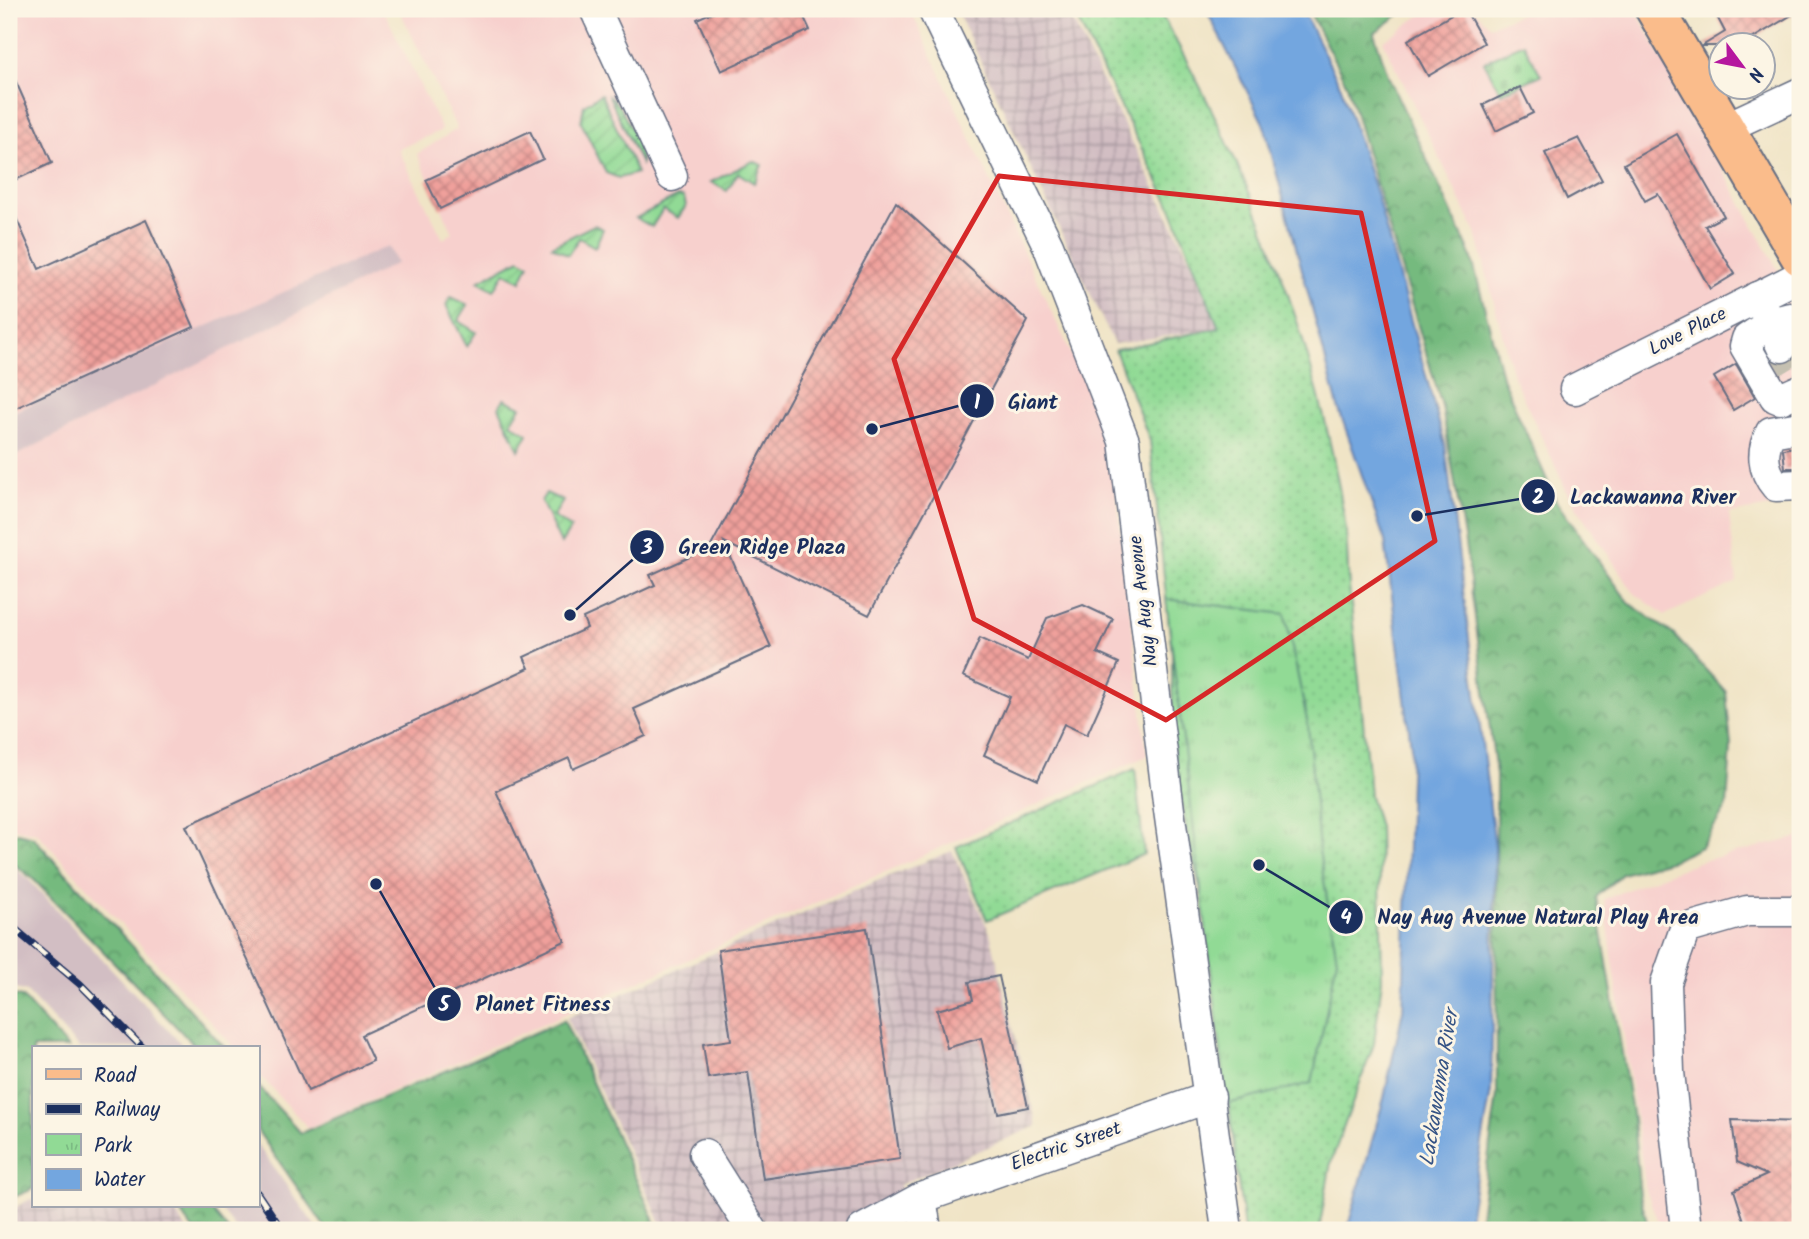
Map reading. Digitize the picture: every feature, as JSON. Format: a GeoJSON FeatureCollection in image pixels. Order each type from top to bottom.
{"type":"FeatureCollection","features":[{"type":"Feature","properties":{"kind":"main road"},"geometry":{"type":"LineString","coordinates":[[1655,9],[1800,256]]}},
{"type":"Feature","properties":{"kind":"street"},"geometry":{"type":"LineString","coordinates":[[596,9],[672,176]]}},
{"type":"Feature","properties":{"kind":"street","name":"Nay Aug Avenue"},"geometry":{"type":"LineString","coordinates":[[933,9],[1048,245],[1124,441],[1169,810],[1227,1230]]}},
{"type":"Feature","properties":{"kind":"street"},"geometry":{"type":"LineString","coordinates":[[1725,128],[1800,93]]}},
{"type":"Feature","properties":{"kind":"street","name":"Love Place"},"geometry":{"type":"LineString","coordinates":[[1575,389],[1786,347],[1800,276]]}},
{"type":"Feature","properties":{"kind":"street"},"geometry":{"type":"LineString","coordinates":[[1788,486],[1768,475],[1764,444],[1771,432],[1800,427]]}},
{"type":"Feature","properties":{"kind":"street"},"geometry":{"type":"LineString","coordinates":[[1686,1230],[1676,1111],[1669,1072],[1666,982],[1676,949],[1685,929],[1747,911],[1800,911]]}},
{"type":"Feature","properties":{"kind":"street","name":"Electric Street"},"geometry":{"type":"LineString","coordinates":[[862,1230],[921,1198],[1210,1097]]}},
{"type":"Feature","properties":{"kind":"street"},"geometry":{"type":"LineString","coordinates":[[704,1154],[752,1230]]}},
{"type":"Feature","properties":{"kind":"street"},"geometry":{"type":"LineString","coordinates":[[921,1198],[926,1230]]}},
{"type":"Feature","properties":{"kind":"highlighted area"},"geometry":{"type":"Polygon","coordinates":[[[999,176],[1361,213],[1435,541],[1166,720],[974,619],[894,359],[999,176]]]}},
{"type":"Feature","properties":{"kind":"shaded area"},"geometry":{"type":"Polygon","coordinates":[[[26,9],[383,9],[442,130],[398,149],[443,239],[453,233],[417,154],[457,129],[399,9],[910,9],[1105,426],[1114,473],[1147,756],[308,1128],[259,1074],[259,1046],[233,1046],[37,833],[9,827],[9,459],[396,262],[388,247],[9,414],[9,12],[11,15],[26,9]]]}},
{"type":"Feature","properties":{"kind":"shaded area"},"geometry":{"type":"Polygon","coordinates":[[[956,9],[1067,9],[1200,280],[1218,328],[1114,344],[956,9]]]}},
{"type":"Feature","properties":{"kind":"shaded area"},"geometry":{"type":"Polygon","coordinates":[[[1430,9],[1473,9],[1490,26],[1533,9],[1635,9],[1800,310],[1800,502],[1729,514],[1737,582],[1665,615],[1634,593],[1569,496],[1513,376],[1476,233],[1383,41],[1430,9]]]}},
{"type":"Feature","properties":{"kind":"shaded area"},"geometry":{"type":"Polygon","coordinates":[[[388,246],[397,263],[9,459],[9,414],[388,246]]]}},
{"type":"Feature","properties":{"kind":"shaded area"},"geometry":{"type":"Polygon","coordinates":[[[1800,837],[1800,1230],[1661,1230],[1646,1190],[1604,899],[1698,862],[1800,837]]]}},
{"type":"Feature","properties":{"kind":"shaded area"},"geometry":{"type":"Polygon","coordinates":[[[952,851],[990,933],[1037,1126],[899,1185],[908,1230],[664,1230],[567,1018],[879,880],[952,851]]]}},
{"type":"Feature","properties":{"kind":"shaded area"},"geometry":{"type":"Polygon","coordinates":[[[9,863],[29,880],[183,1046],[77,1046],[26,991],[9,988],[9,863]]]}},
{"type":"Feature","properties":{"kind":"shaded area"},"geometry":{"type":"Polygon","coordinates":[[[259,1147],[318,1230],[237,1230],[220,1208],[259,1208],[259,1147]]]}},
{"type":"Feature","properties":{"kind":"shaded area"},"geometry":{"type":"Polygon","coordinates":[[[32,1198],[32,1208],[172,1208],[187,1230],[9,1230],[9,1210],[32,1198]]]}},
{"type":"Feature","properties":{"kind":"green space"},"geometry":{"type":"Polygon","coordinates":[[[1072,9],[1158,9],[1221,129],[1275,257],[1317,389],[1333,456],[1346,531],[1370,796],[1379,827],[1382,979],[1374,1044],[1331,1162],[1319,1230],[1244,1230],[1206,914],[1186,828],[1173,743],[1172,654],[1150,441],[1115,350],[1219,328],[1170,205],[1072,9]]]}},
{"type":"Feature","properties":{"kind":"green space"},"geometry":{"type":"Polygon","coordinates":[[[1308,9],[1407,9],[1374,33],[1389,78],[1471,255],[1503,380],[1557,503],[1629,603],[1673,634],[1726,692],[1731,746],[1727,806],[1701,847],[1673,860],[1622,874],[1596,897],[1633,1119],[1640,1196],[1649,1230],[1478,1230],[1497,1095],[1496,774],[1465,543],[1442,407],[1347,85],[1308,9]]]}},
{"type":"Feature","properties":{"kind":"green space"},"geometry":{"type":"Polygon","coordinates":[[[1523,43],[1541,75],[1501,93],[1484,62],[1523,43]]]}},
{"type":"Feature","properties":{"kind":"green space"},"geometry":{"type":"Polygon","coordinates":[[[601,94],[637,173],[619,178],[606,173],[581,122],[584,105],[601,94]]]}},
{"type":"Feature","properties":{"kind":"green space"},"geometry":{"type":"Polygon","coordinates":[[[609,96],[631,127],[639,148],[641,164],[609,96]]]}},
{"type":"Feature","properties":{"kind":"green space"},"geometry":{"type":"Polygon","coordinates":[[[753,161],[762,165],[754,183],[738,173],[727,191],[711,182],[753,161]]]}},
{"type":"Feature","properties":{"kind":"green space"},"geometry":{"type":"Polygon","coordinates":[[[678,196],[684,197],[686,206],[678,218],[663,209],[652,227],[636,218],[678,196]]]}},
{"type":"Feature","properties":{"kind":"green space"},"geometry":{"type":"Polygon","coordinates":[[[594,225],[603,229],[595,247],[579,238],[568,255],[552,246],[594,225]]]}},
{"type":"Feature","properties":{"kind":"green space"},"geometry":{"type":"Polygon","coordinates":[[[520,259],[529,264],[521,281],[505,272],[494,290],[478,281],[520,259]]]}},
{"type":"Feature","properties":{"kind":"green space"},"geometry":{"type":"Polygon","coordinates":[[[451,297],[468,305],[458,321],[476,332],[467,347],[446,305],[451,297]]]}},
{"type":"Feature","properties":{"kind":"green space"},"geometry":{"type":"Polygon","coordinates":[[[504,399],[521,407],[511,423],[528,434],[519,450],[499,407],[504,399]]]}},
{"type":"Feature","properties":{"kind":"green space"},"geometry":{"type":"Polygon","coordinates":[[[546,493],[563,501],[553,517],[571,528],[561,544],[541,501],[546,493]]]}},
{"type":"Feature","properties":{"kind":"green space"},"geometry":{"type":"Polygon","coordinates":[[[1166,599],[1285,614],[1308,725],[1319,850],[1337,959],[1312,1083],[1227,1104],[1166,599]]]}},
{"type":"Feature","properties":{"kind":"green space"},"geometry":{"type":"Polygon","coordinates":[[[1135,769],[1144,854],[987,920],[956,847],[1135,769]]]}},
{"type":"Feature","properties":{"kind":"green space"},"geometry":{"type":"Polygon","coordinates":[[[9,831],[33,837],[223,1046],[195,1046],[34,880],[9,860],[9,831]]]}},
{"type":"Feature","properties":{"kind":"green space"},"geometry":{"type":"Polygon","coordinates":[[[9,995],[22,997],[66,1046],[32,1046],[32,1189],[9,1199],[9,995]]]}},
{"type":"Feature","properties":{"kind":"green space"},"geometry":{"type":"Polygon","coordinates":[[[564,1020],[659,1230],[327,1230],[259,1133],[259,1087],[301,1133],[564,1020]]]}},
{"type":"Feature","properties":{"kind":"green space"},"geometry":{"type":"Polygon","coordinates":[[[178,1208],[210,1208],[228,1230],[193,1230],[178,1208]]]}},
{"type":"Feature","properties":{"kind":"water"},"geometry":{"type":"Polygon","coordinates":[[[1206,9],[1302,9],[1341,87],[1377,196],[1445,445],[1495,847],[1491,1091],[1467,1230],[1347,1230],[1384,1098],[1403,1010],[1411,746],[1385,541],[1338,407],[1264,125],[1206,9]]]}},
{"type":"Feature","properties":{"kind":"building"},"geometry":{"type":"Polygon","coordinates":[[[719,9],[800,9],[810,30],[721,71],[697,19],[719,9]]]}},
{"type":"Feature","properties":{"kind":"building"},"geometry":{"type":"Polygon","coordinates":[[[1465,9],[1484,43],[1428,76],[1408,40],[1465,9]]]}},
{"type":"Feature","properties":{"kind":"building"},"geometry":{"type":"Polygon","coordinates":[[[1713,9],[1800,9],[1763,32],[1725,32],[1713,9]]]}},
{"type":"Feature","properties":{"kind":"building"},"geometry":{"type":"Polygon","coordinates":[[[9,66],[52,163],[9,183],[9,66]]]}},
{"type":"Feature","properties":{"kind":"building"},"geometry":{"type":"Polygon","coordinates":[[[1520,87],[1533,113],[1496,131],[1483,105],[1520,87]]]}},
{"type":"Feature","properties":{"kind":"building"},"geometry":{"type":"Polygon","coordinates":[[[530,131],[543,159],[440,209],[426,180],[530,131]]]}},
{"type":"Feature","properties":{"kind":"building"},"geometry":{"type":"Polygon","coordinates":[[[1677,134],[1724,216],[1705,226],[1735,274],[1710,289],[1658,194],[1645,201],[1624,164],[1677,134]]]}},
{"type":"Feature","properties":{"kind":"building"},"geometry":{"type":"Polygon","coordinates":[[[1579,138],[1602,180],[1567,199],[1545,153],[1579,138]]]}},
{"type":"Feature","properties":{"kind":"building"},"geometry":{"type":"Polygon","coordinates":[[[9,202],[39,269],[146,220],[194,327],[9,411],[9,202]]]}},
{"type":"Feature","properties":{"kind":"building"},"geometry":{"type":"Polygon","coordinates":[[[896,202],[1028,321],[869,615],[724,542],[771,647],[634,709],[646,736],[573,769],[569,758],[496,791],[565,941],[361,1035],[373,1061],[308,1091],[186,826],[529,668],[524,657],[587,628],[583,618],[655,585],[650,575],[710,548],[896,202]]]}},
{"type":"Feature","properties":{"kind":"building"},"geometry":{"type":"Polygon","coordinates":[[[1736,364],[1755,397],[1733,410],[1714,377],[1736,364]]]}},
{"type":"Feature","properties":{"kind":"building"},"geometry":{"type":"Polygon","coordinates":[[[1800,446],[1800,468],[1785,468],[1783,449],[1800,446]]]}},
{"type":"Feature","properties":{"kind":"building"},"geometry":{"type":"Polygon","coordinates":[[[1083,605],[1113,619],[1097,653],[1119,663],[1087,735],[1064,724],[1038,780],[984,755],[1010,697],[963,676],[980,638],[1028,660],[1047,618],[1083,605]]]}},
{"type":"Feature","properties":{"kind":"building"},"geometry":{"type":"Polygon","coordinates":[[[867,928],[900,1159],[763,1179],[748,1072],[708,1078],[703,1044],[731,1040],[718,950],[867,928]]]}},
{"type":"Feature","properties":{"kind":"building"},"geometry":{"type":"Polygon","coordinates":[[[999,976],[1028,1107],[998,1113],[981,1038],[947,1048],[937,1010],[973,1000],[969,982],[999,976]]]}},
{"type":"Feature","properties":{"kind":"building"},"geometry":{"type":"Polygon","coordinates":[[[1732,1120],[1800,1122],[1800,1230],[1747,1230],[1734,1190],[1767,1175],[1737,1162],[1732,1120]]]}},
{"type":"Feature","properties":{"kind":"tunnel"},"geometry":{"type":"LineString","coordinates":[[1782,347],[1794,367]]}},
{"type":"Feature","properties":{"kind":"railway"},"geometry":{"type":"LineString","coordinates":[[9,924],[80,984],[141,1046]]}},
{"type":"Feature","properties":{"kind":"railway"},"geometry":{"type":"LineString","coordinates":[[259,1196],[282,1230]]}},
{"type":"Feature","properties":{"kind":"place","name":"Giant"},"geometry":{"type":"Point","coordinates":[872,429]}},
{"type":"Feature","properties":{"kind":"place","name":"Lackawanna River"},"geometry":{"type":"Point","coordinates":[1417,516]}},
{"type":"Feature","properties":{"kind":"place","name":"Green Ridge Plaza"},"geometry":{"type":"Point","coordinates":[570,615]}},
{"type":"Feature","properties":{"kind":"place","name":"Nay Aug Avenue Natural Play Area"},"geometry":{"type":"Point","coordinates":[1259,865]}},
{"type":"Feature","properties":{"kind":"place","name":"Planet Fitness"},"geometry":{"type":"Point","coordinates":[376,884]}}]}
